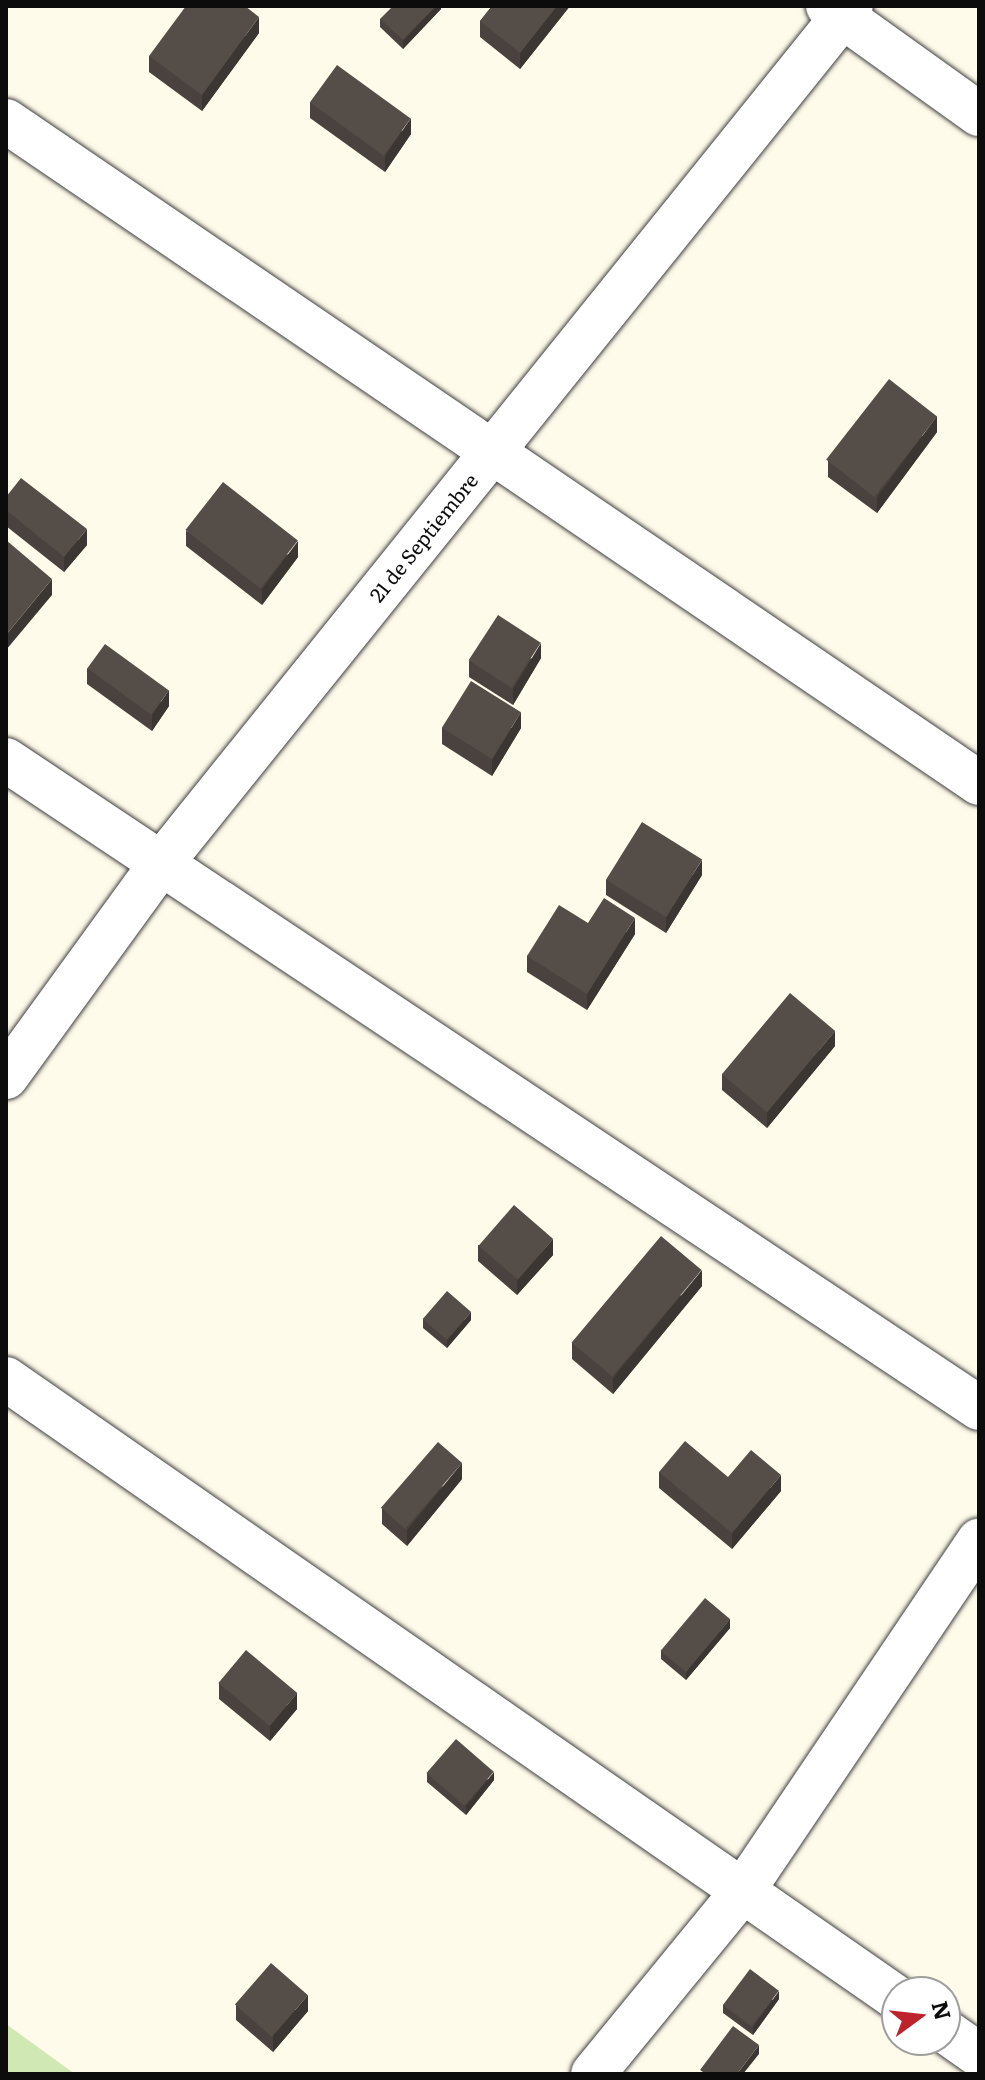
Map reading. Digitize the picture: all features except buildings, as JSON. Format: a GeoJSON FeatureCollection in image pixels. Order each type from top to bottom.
{"type":"FeatureCollection","features":[{"type":"Feature","properties":{"kind":"street"},"geometry":{"type":"LineString","coordinates":[[841,9],[979,114]]}},
{"type":"Feature","properties":{"kind":"street","name":"21 de Septiembre"},"geometry":{"type":"LineString","coordinates":[[6,1077],[160,865],[841,9]]}},
{"type":"Feature","properties":{"kind":"street"},"geometry":{"type":"LineString","coordinates":[[6,121],[979,783]]}},
{"type":"Feature","properties":{"kind":"street"},"geometry":{"type":"LineString","coordinates":[[6,760],[979,1408]]}},
{"type":"Feature","properties":{"kind":"street"},"geometry":{"type":"LineString","coordinates":[[6,1379],[881,1987]]}},
{"type":"Feature","properties":{"kind":"street"},"geometry":{"type":"LineString","coordinates":[[593,2074],[742,1892],[979,1541]]}},
{"type":"Feature","properties":{"kind":"street"},"geometry":{"type":"LineString","coordinates":[[961,2042],[979,2055]]}},
{"type":"Feature","properties":{"kind":"green space"},"geometry":{"type":"Polygon","coordinates":[[[6,2024],[75,2074],[6,2074],[6,2024]]]}}]}
